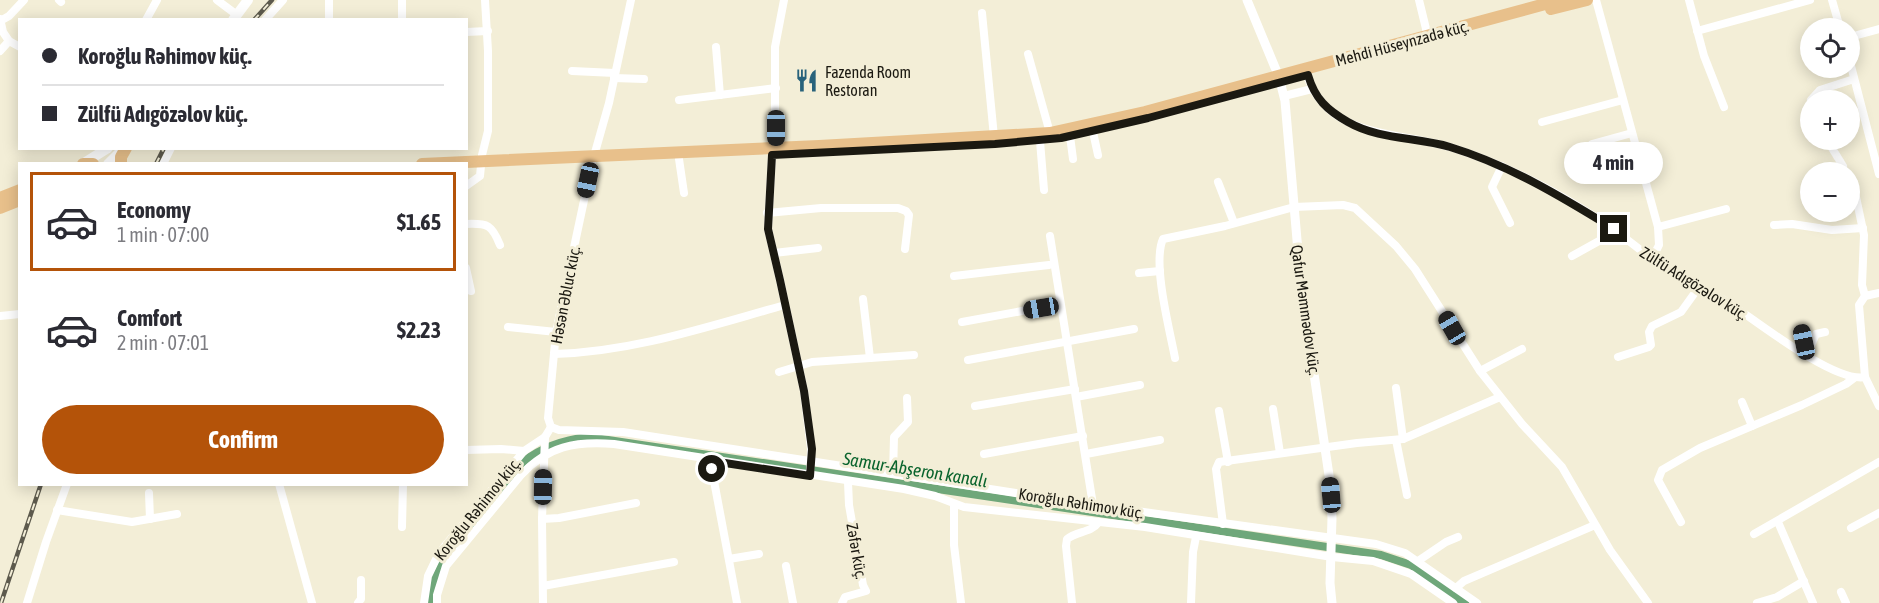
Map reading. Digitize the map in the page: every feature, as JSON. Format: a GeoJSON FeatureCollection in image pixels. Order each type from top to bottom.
{"type":"FeatureCollection","features":[{"type":"Feature","properties":{"kind":"main road"},"geometry":{"type":"LineString","coordinates":[[235,17],[248,0]]}},
{"type":"Feature","properties":{"kind":"main road","name":"Mehdi Hüseynzadə küç."},"geometry":{"type":"LineString","coordinates":[[468,164],[593,160],[1070,136],[1093,132],[1280,80],[1535,3],[1560,0]]}},
{"type":"Feature","properties":{"kind":"main road","name":"Mehdi Hüseynzadə küç."},"geometry":{"type":"LineString","coordinates":[[593,160],[679,159],[994,137],[1045,137],[1308,75],[1587,0]]}},
{"type":"Feature","properties":{"kind":"main road"},"geometry":{"type":"LineString","coordinates":[[85,162],[105,150]]}},
{"type":"Feature","properties":{"kind":"main road"},"geometry":{"type":"LineString","coordinates":[[110,162],[123,150]]}},
{"type":"Feature","properties":{"kind":"main road","name":"Mehdi Hüseynzadə küç."},"geometry":{"type":"LineString","coordinates":[[468,167],[481,164]]}},
{"type":"Feature","properties":{"kind":"main road"},"geometry":{"type":"LineString","coordinates":[[0,198],[18,191]]}},
{"type":"Feature","properties":{"kind":"main road"},"geometry":{"type":"LineString","coordinates":[[0,207],[18,201]]}},
{"type":"Feature","properties":{"kind":"street"},"geometry":{"type":"LineString","coordinates":[[18,46],[9,41],[3,32],[0,20],[9,16],[24,0]]}},
{"type":"Feature","properties":{"kind":"street"},"geometry":{"type":"LineString","coordinates":[[147,18],[157,0]]}},
{"type":"Feature","properties":{"kind":"street"},"geometry":{"type":"LineString","coordinates":[[218,0],[235,17]]}},
{"type":"Feature","properties":{"kind":"street"},"geometry":{"type":"LineString","coordinates":[[267,18],[283,0]]}},
{"type":"Feature","properties":{"kind":"street"},"geometry":{"type":"LineString","coordinates":[[329,0],[329,18]]}},
{"type":"Feature","properties":{"kind":"street"},"geometry":{"type":"LineString","coordinates":[[402,0],[402,18]]}},
{"type":"Feature","properties":{"kind":"street"},"geometry":{"type":"LineString","coordinates":[[468,185],[480,176],[488,131],[488,31],[485,0]]}},
{"type":"Feature","properties":{"kind":"street","name":"Həsən Əbluc küç."},"geometry":{"type":"LineString","coordinates":[[551,427],[548,418],[556,333],[593,160],[615,76],[631,0]]}},
{"type":"Feature","properties":{"kind":"street"},"geometry":{"type":"LineString","coordinates":[[784,0],[775,47],[774,151],[767,213],[768,229],[804,391],[812,461],[810,476]]}},
{"type":"Feature","properties":{"kind":"street","name":"Qafur Məmmədov küç."},"geometry":{"type":"LineString","coordinates":[[1247,0],[1280,80],[1284,96],[1301,286],[1330,482],[1332,557]]}},
{"type":"Feature","properties":{"kind":"street"},"geometry":{"type":"LineString","coordinates":[[1419,0],[1428,36]]}},
{"type":"Feature","properties":{"kind":"street"},"geometry":{"type":"LineString","coordinates":[[1596,0],[1658,227],[1659,245],[1652,259]]}},
{"type":"Feature","properties":{"kind":"street"},"geometry":{"type":"LineString","coordinates":[[1689,0],[1697,31],[1724,107]]}},
{"type":"Feature","properties":{"kind":"street"},"geometry":{"type":"LineString","coordinates":[[1697,31],[1810,0]]}},
{"type":"Feature","properties":{"kind":"street"},"geometry":{"type":"LineString","coordinates":[[1832,0],[1837,18]]}},
{"type":"Feature","properties":{"kind":"street"},"geometry":{"type":"LineString","coordinates":[[982,13],[994,137]]}},
{"type":"Feature","properties":{"kind":"street"},"geometry":{"type":"LineString","coordinates":[[1860,35],[1879,29]]}},
{"type":"Feature","properties":{"kind":"street"},"geometry":{"type":"LineString","coordinates":[[468,32],[488,31]]}},
{"type":"Feature","properties":{"kind":"street"},"geometry":{"type":"LineString","coordinates":[[0,51],[9,41]]}},
{"type":"Feature","properties":{"kind":"street"},"geometry":{"type":"LineString","coordinates":[[716,47],[720,95]]}},
{"type":"Feature","properties":{"kind":"street"},"geometry":{"type":"LineString","coordinates":[[1028,54],[1045,137],[1044,190]]}},
{"type":"Feature","properties":{"kind":"street"},"geometry":{"type":"LineString","coordinates":[[572,71],[644,79]]}},
{"type":"Feature","properties":{"kind":"street","name":"Zülfü Adıgözəlov küç."},"geometry":{"type":"LineString","coordinates":[[1308,75],[1312,89],[1327,108],[1359,127],[1447,146],[1502,166],[1562,197],[1614,229],[1652,259],[1731,305],[1760,326],[1805,353],[1854,378],[1865,377]]}},
{"type":"Feature","properties":{"kind":"street"},"geometry":{"type":"LineString","coordinates":[[1820,90],[1854,80],[1879,174]]}},
{"type":"Feature","properties":{"kind":"street"},"geometry":{"type":"LineString","coordinates":[[679,99],[776,88]]}},
{"type":"Feature","properties":{"kind":"street"},"geometry":{"type":"LineString","coordinates":[[1284,96],[1312,89]]}},
{"type":"Feature","properties":{"kind":"street"},"geometry":{"type":"LineString","coordinates":[[1542,122],[1623,100]]}},
{"type":"Feature","properties":{"kind":"street"},"geometry":{"type":"LineString","coordinates":[[1093,132],[1098,155]]}},
{"type":"Feature","properties":{"kind":"street"},"geometry":{"type":"LineString","coordinates":[[1592,144],[1632,134]]}},
{"type":"Feature","properties":{"kind":"street"},"geometry":{"type":"LineString","coordinates":[[1070,136],[1073,159]]}},
{"type":"Feature","properties":{"kind":"street"},"geometry":{"type":"LineString","coordinates":[[679,159],[684,194]]}},
{"type":"Feature","properties":{"kind":"street"},"geometry":{"type":"LineString","coordinates":[[1502,166],[1492,187],[1510,223]]}},
{"type":"Feature","properties":{"kind":"street"},"geometry":{"type":"LineString","coordinates":[[1614,174],[1642,170]]}},
{"type":"Feature","properties":{"kind":"street"},"geometry":{"type":"LineString","coordinates":[[1218,182],[1234,223]]}},
{"type":"Feature","properties":{"kind":"street"},"geometry":{"type":"LineString","coordinates":[[1175,358],[1160,271],[1159,253],[1163,239],[1294,207],[1343,205],[1355,208],[1396,246],[1415,269],[1480,371],[1562,467],[1610,550],[1648,603]]}},
{"type":"Feature","properties":{"kind":"street"},"geometry":{"type":"LineString","coordinates":[[767,213],[820,208],[898,208],[906,210],[909,215],[905,249]]}},
{"type":"Feature","properties":{"kind":"street"},"geometry":{"type":"LineString","coordinates":[[1658,227],[1726,209]]}},
{"type":"Feature","properties":{"kind":"street"},"geometry":{"type":"LineString","coordinates":[[1860,215],[1865,243],[1862,285],[1864,296],[1859,305],[1865,377],[1879,406]]}},
{"type":"Feature","properties":{"kind":"street"},"geometry":{"type":"LineString","coordinates":[[468,224],[488,225],[500,245]]}},
{"type":"Feature","properties":{"kind":"street"},"geometry":{"type":"LineString","coordinates":[[1774,225],[1792,224],[1825,230],[1863,228]]}},
{"type":"Feature","properties":{"kind":"street"},"geometry":{"type":"LineString","coordinates":[[1572,256],[1599,241],[1614,229]]}},
{"type":"Feature","properties":{"kind":"street"},"geometry":{"type":"LineString","coordinates":[[1050,236],[1093,505]]}},
{"type":"Feature","properties":{"kind":"street"},"geometry":{"type":"LineString","coordinates":[[774,253],[818,248]]}},
{"type":"Feature","properties":{"kind":"street"},"geometry":{"type":"LineString","coordinates":[[954,276],[1048,266]]}},
{"type":"Feature","properties":{"kind":"street"},"geometry":{"type":"LineString","coordinates":[[1139,273],[1160,271]]}},
{"type":"Feature","properties":{"kind":"street"},"geometry":{"type":"LineString","coordinates":[[468,277],[471,291]]}},
{"type":"Feature","properties":{"kind":"street"},"geometry":{"type":"LineString","coordinates":[[1618,357],[1651,345],[1649,333],[1652,326],[1681,312],[1699,287]]}},
{"type":"Feature","properties":{"kind":"street"},"geometry":{"type":"LineString","coordinates":[[1864,296],[1879,293]]}},
{"type":"Feature","properties":{"kind":"street"},"geometry":{"type":"LineString","coordinates":[[863,298],[870,358]]}},
{"type":"Feature","properties":{"kind":"street"},"geometry":{"type":"LineString","coordinates":[[962,322],[1060,304]]}},
{"type":"Feature","properties":{"kind":"street"},"geometry":{"type":"LineString","coordinates":[[554,354],[582,353],[639,345],[785,305]]}},
{"type":"Feature","properties":{"kind":"street"},"geometry":{"type":"LineString","coordinates":[[0,316],[18,314]]}},
{"type":"Feature","properties":{"kind":"street"},"geometry":{"type":"LineString","coordinates":[[508,327],[556,333]]}},
{"type":"Feature","properties":{"kind":"street"},"geometry":{"type":"LineString","coordinates":[[968,360],[1134,329]]}},
{"type":"Feature","properties":{"kind":"street"},"geometry":{"type":"LineString","coordinates":[[1801,330],[1805,353]]}},
{"type":"Feature","properties":{"kind":"street"},"geometry":{"type":"LineString","coordinates":[[1805,353],[1816,334],[1825,332]]}},
{"type":"Feature","properties":{"kind":"street"},"geometry":{"type":"LineString","coordinates":[[1480,371],[1522,349]]}},
{"type":"Feature","properties":{"kind":"street"},"geometry":{"type":"LineString","coordinates":[[779,372],[812,362],[914,355]]}},
{"type":"Feature","properties":{"kind":"street"},"geometry":{"type":"LineString","coordinates":[[1681,522],[1658,480],[1659,472],[1700,448],[1802,405],[1854,378]]}},
{"type":"Feature","properties":{"kind":"street"},"geometry":{"type":"LineString","coordinates":[[975,406],[1140,385]]}},
{"type":"Feature","properties":{"kind":"street"},"geometry":{"type":"LineString","coordinates":[[1396,388],[1407,495]]}},
{"type":"Feature","properties":{"kind":"street"},"geometry":{"type":"LineString","coordinates":[[1223,524],[1216,469],[1219,462],[1400,439],[1500,397]]}},
{"type":"Feature","properties":{"kind":"street"},"geometry":{"type":"LineString","coordinates":[[893,474],[894,437],[908,422],[907,398]]}},
{"type":"Feature","properties":{"kind":"street"},"geometry":{"type":"LineString","coordinates":[[1742,402],[1752,426]]}},
{"type":"Feature","properties":{"kind":"street"},"geometry":{"type":"LineString","coordinates":[[1273,409],[1280,453]]}},
{"type":"Feature","properties":{"kind":"street"},"geometry":{"type":"LineString","coordinates":[[1219,411],[1227,462]]}},
{"type":"Feature","properties":{"kind":"street","name":"Koroğlu Rəhimov küç."},"geometry":{"type":"LineString","coordinates":[[424,603],[428,576],[439,553],[524,450],[545,437],[551,427],[559,430],[623,432],[1093,505],[1386,546],[1418,561],[1477,603]]}},
{"type":"Feature","properties":{"kind":"street"},"geometry":{"type":"LineString","coordinates":[[984,454],[1083,436]]}},
{"type":"Feature","properties":{"kind":"street"},"geometry":{"type":"LineString","coordinates":[[543,603],[542,519],[545,437]]}},
{"type":"Feature","properties":{"kind":"street"},"geometry":{"type":"LineString","coordinates":[[1086,454],[1160,440]]}},
{"type":"Feature","properties":{"kind":"street","name":"Koroğlu Rəhimov küç."},"geometry":{"type":"LineString","coordinates":[[437,603],[437,595],[446,567],[521,475],[530,465],[545,455],[570,444],[602,444],[935,496],[954,504],[1156,529],[1332,557],[1374,561],[1411,573],[1453,603]]}},
{"type":"Feature","properties":{"kind":"street"},"geometry":{"type":"LineString","coordinates":[[468,450],[524,450]]}},
{"type":"Feature","properties":{"kind":"street"},"geometry":{"type":"LineString","coordinates":[[712,461],[737,603]]}},
{"type":"Feature","properties":{"kind":"street"},"geometry":{"type":"LineString","coordinates":[[1754,534],[1879,462]]}},
{"type":"Feature","properties":{"kind":"street","name":"Zəfər küç."},"geometry":{"type":"LineString","coordinates":[[842,603],[845,597],[866,591],[849,505],[848,482]]}},
{"type":"Feature","properties":{"kind":"street"},"geometry":{"type":"LineString","coordinates":[[27,603],[66,486]]}},
{"type":"Feature","properties":{"kind":"street"},"geometry":{"type":"LineString","coordinates":[[280,486],[312,603]]}},
{"type":"Feature","properties":{"kind":"street"},"geometry":{"type":"LineString","coordinates":[[402,527],[403,486]]}},
{"type":"Feature","properties":{"kind":"street"},"geometry":{"type":"LineString","coordinates":[[149,493],[150,519]]}},
{"type":"Feature","properties":{"kind":"street"},"geometry":{"type":"LineString","coordinates":[[542,519],[636,504]]}},
{"type":"Feature","properties":{"kind":"street"},"geometry":{"type":"LineString","coordinates":[[954,504],[954,545],[961,603]]}},
{"type":"Feature","properties":{"kind":"street"},"geometry":{"type":"LineString","coordinates":[[57,510],[132,522],[177,514]]}},
{"type":"Feature","properties":{"kind":"street"},"geometry":{"type":"LineString","coordinates":[[1851,528],[1879,513]]}},
{"type":"Feature","properties":{"kind":"street"},"geometry":{"type":"LineString","coordinates":[[1072,603],[1067,539],[1072,535],[1090,530],[1099,522]]}},
{"type":"Feature","properties":{"kind":"street"},"geometry":{"type":"LineString","coordinates":[[1778,522],[1813,603]]}},
{"type":"Feature","properties":{"kind":"street"},"geometry":{"type":"LineString","coordinates":[[1456,588],[1464,581],[1595,525]]}},
{"type":"Feature","properties":{"kind":"street"},"geometry":{"type":"LineString","coordinates":[[1191,603],[1193,552],[1197,537]]}},
{"type":"Feature","properties":{"kind":"street"},"geometry":{"type":"LineString","coordinates":[[1418,561],[1446,542],[1458,537]]}},
{"type":"Feature","properties":{"kind":"street"},"geometry":{"type":"LineString","coordinates":[[729,559],[759,554]]}},
{"type":"Feature","properties":{"kind":"street"},"geometry":{"type":"LineString","coordinates":[[1332,557],[1330,583],[1332,603]]}},
{"type":"Feature","properties":{"kind":"street"},"geometry":{"type":"LineString","coordinates":[[543,586],[674,562]]}},
{"type":"Feature","properties":{"kind":"street"},"geometry":{"type":"LineString","coordinates":[[786,567],[793,603]]}},
{"type":"Feature","properties":{"kind":"street"},"geometry":{"type":"LineString","coordinates":[[358,603],[361,599],[361,580]]}},
{"type":"Feature","properties":{"kind":"street"},"geometry":{"type":"LineString","coordinates":[[1757,603],[1778,597],[1804,581]]}},
{"type":"Feature","properties":{"kind":"street"},"geometry":{"type":"LineString","coordinates":[[1841,592],[1846,603]]}},
{"type":"Feature","properties":{"kind":"waterway","name":"Samur-Abşeron kanalı"},"geometry":{"type":"LineString","coordinates":[[430,603],[434,581],[446,555],[523,462],[553,445],[588,437],[1381,555],[1411,565],[1465,603]]}},
{"type":"Feature","properties":{"kind":"railway"},"geometry":{"type":"LineString","coordinates":[[256,18],[272,0]]}},
{"type":"Feature","properties":{"kind":"railway"},"geometry":{"type":"LineString","coordinates":[[157,162],[163,150]]}},
{"type":"Feature","properties":{"kind":"railway"},"geometry":{"type":"LineString","coordinates":[[1,603],[40,486]]}},
{"type":"Feature","properties":{"kind":"place","name":"Fazenda Room Restoran"},"geometry":{"type":"Point","coordinates":[807,81]}},
{"type":"Feature","properties":{"kind":"route"},"geometry":{"type":"LineString","coordinates":[[712,469],[712,461],[810,476],[812,449],[804,391],[768,229],[772,155],[995,144],[1061,138],[1148,118],[1308,75],[1312,89],[1322,103],[1349,123],[1388,135],[1447,146],[1502,166],[1562,197],[1614,229]]}}]}
